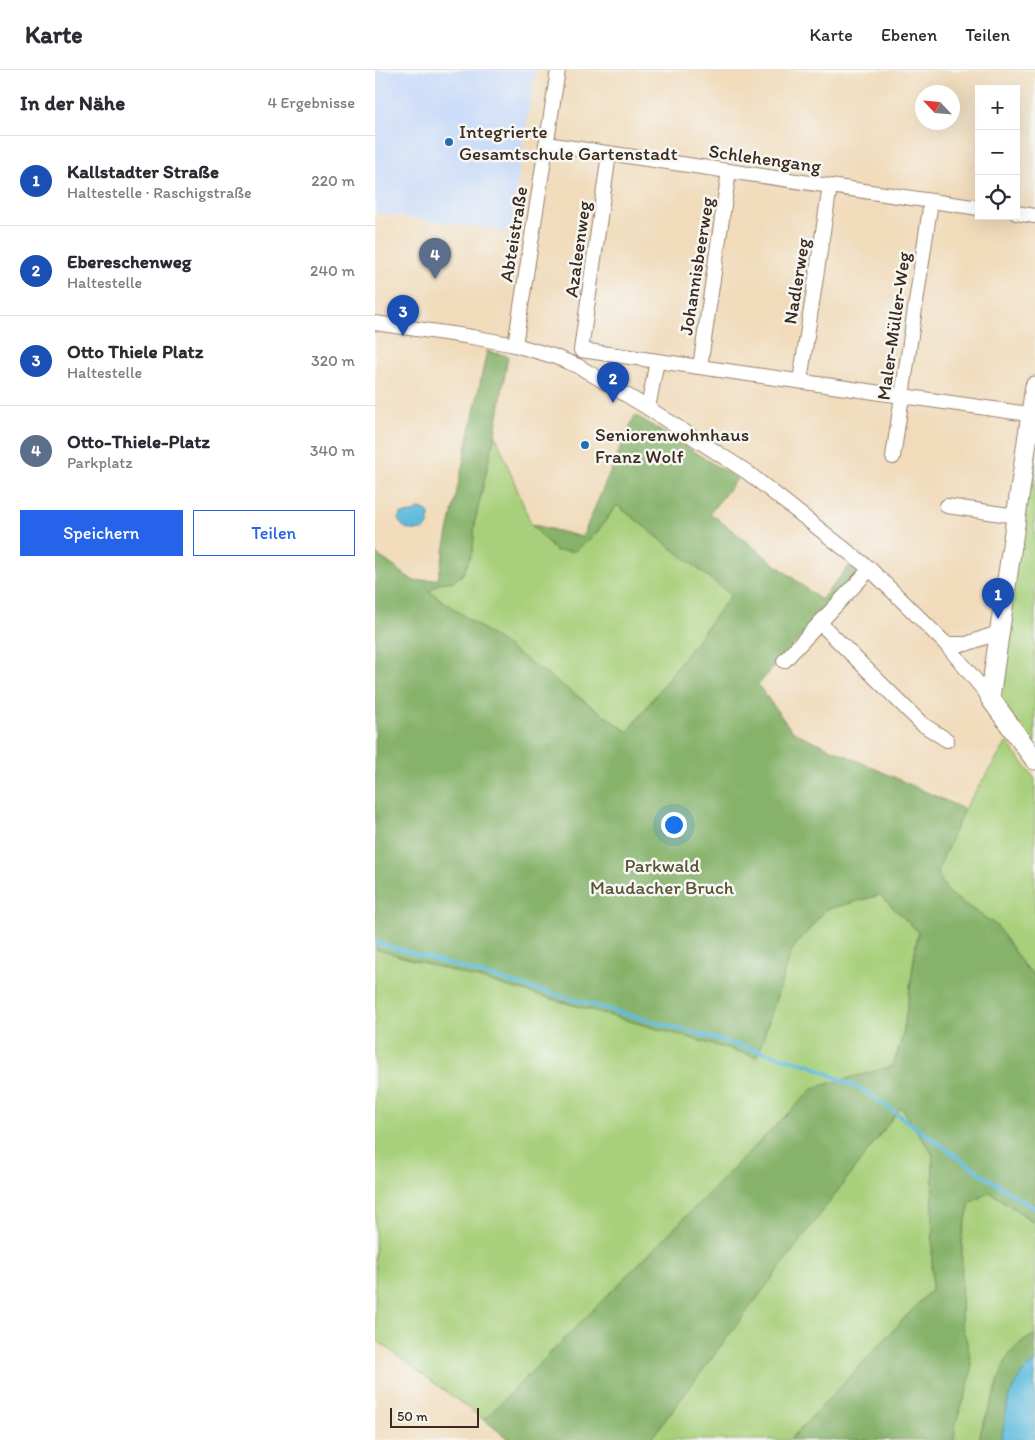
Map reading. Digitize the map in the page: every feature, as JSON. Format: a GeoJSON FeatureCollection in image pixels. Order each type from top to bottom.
{"type":"FeatureCollection","features":[{"type":"Feature","properties":{"kind":"street","name":"Abteistraße"},"geometry":{"type":"LineString","coordinates":[[515,345],[558,70]]}},
{"type":"Feature","properties":{"kind":"street","name":"Schlehengang"},"geometry":{"type":"LineString","coordinates":[[546,144],[975,207]]}},
{"type":"Feature","properties":{"kind":"street","name":"Azaleenweg"},"geometry":{"type":"LineString","coordinates":[[609,154],[581,350],[657,360]]}},
{"type":"Feature","properties":{"kind":"street","name":"Johannisbeerweg"},"geometry":{"type":"LineString","coordinates":[[699,367],[729,171]]}},
{"type":"Feature","properties":{"kind":"street","name":"Nadlerweg"},"geometry":{"type":"LineString","coordinates":[[800,381],[830,186]]}},
{"type":"Feature","properties":{"kind":"street","name":"Maler-Müller-Weg"},"geometry":{"type":"LineString","coordinates":[[893,457],[931,201]]}},
{"type":"Feature","properties":{"kind":"street"},"geometry":{"type":"LineString","coordinates":[[1020,214],[1035,216]]}},
{"type":"Feature","properties":{"kind":"street"},"geometry":{"type":"LineString","coordinates":[[375,323],[515,345],[553,356],[578,366],[648,408],[747,472],[870,569],[946,644],[990,698],[1035,760]]}},
{"type":"Feature","properties":{"kind":"street"},"geometry":{"type":"LineString","coordinates":[[648,408],[657,360],[1033,415]]}},
{"type":"Feature","properties":{"kind":"street"},"geometry":{"type":"LineString","coordinates":[[990,698],[1016,516],[1033,415],[1035,386]]}},
{"type":"Feature","properties":{"kind":"street"},"geometry":{"type":"LineString","coordinates":[[947,506],[1016,516]]}},
{"type":"Feature","properties":{"kind":"street"},"geometry":{"type":"LineString","coordinates":[[785,661],[870,569]]}},
{"type":"Feature","properties":{"kind":"street"},"geometry":{"type":"LineString","coordinates":[[820,623],[922,724],[947,740]]}},
{"type":"Feature","properties":{"kind":"street"},"geometry":{"type":"LineString","coordinates":[[946,644],[965,644],[1000,632]]}},
{"type":"Feature","properties":{"kind":"shaded area","name":"Integrierte Gesamtschule Gartenstadt"},"geometry":{"type":"Polygon","coordinates":[[[375,70],[535,70],[510,232],[375,213],[375,70]]]}},
{"type":"Feature","properties":{"kind":"green space","name":"Parkwald Maudacher Bruch"},"geometry":{"type":"Polygon","coordinates":[[[487,351],[508,356],[495,434],[475,521],[473,551],[463,574],[454,581],[439,583],[429,591],[628,732],[731,595],[617,505],[595,535],[575,551],[555,551],[531,524],[582,537],[635,415],[737,479],[710,513],[821,600],[849,566],[858,573],[758,685],[792,731],[964,809],[937,872],[948,893],[996,925],[1026,969],[1035,975],[1035,1223],[990,1192],[970,1203],[962,1236],[961,1323],[972,1369],[956,1422],[954,1440],[790,1440],[932,1289],[933,1155],[901,1107],[650,1440],[510,1440],[484,1420],[813,1088],[893,1066],[903,1035],[918,932],[880,895],[825,910],[792,950],[757,1057],[375,949],[375,553],[414,581],[438,579],[487,351]]]}},
{"type":"Feature","properties":{"kind":"green space"},"geometry":{"type":"Polygon","coordinates":[[[1035,386],[1035,760],[990,698],[1035,386]]]}},
{"type":"Feature","properties":{"kind":"green space"},"geometry":{"type":"Polygon","coordinates":[[[495,434],[531,524],[555,551],[595,535],[617,505],[731,595],[628,732],[429,591],[439,583],[454,581],[463,574],[473,551],[475,521],[495,434]]]}},
{"type":"Feature","properties":{"kind":"green space"},"geometry":{"type":"Polygon","coordinates":[[[1007,742],[1035,779],[1035,975],[1026,969],[996,925],[948,893],[937,872],[964,809],[1007,742]]]}},
{"type":"Feature","properties":{"kind":"green space"},"geometry":{"type":"Polygon","coordinates":[[[880,895],[918,931],[903,1035],[893,1066],[813,1088],[484,1420],[375,1339],[375,949],[757,1057],[792,950],[825,910],[880,895]]]}},
{"type":"Feature","properties":{"kind":"green space"},"geometry":{"type":"Polygon","coordinates":[[[901,1106],[933,1155],[932,1289],[790,1440],[650,1440],[901,1106]]]}},
{"type":"Feature","properties":{"kind":"green space"},"geometry":{"type":"Polygon","coordinates":[[[990,1192],[1035,1223],[1035,1335],[1021,1342],[993,1398],[983,1423],[979,1440],[954,1440],[956,1422],[966,1393],[968,1346],[961,1323],[962,1236],[970,1203],[990,1192]]]}},
{"type":"Feature","properties":{"kind":"green space"},"geometry":{"type":"Polygon","coordinates":[[[1035,1335],[1035,1361],[1024,1371],[1009,1396],[1001,1440],[979,1440],[1006,1360],[1017,1346],[1035,1335]]]}},
{"type":"Feature","properties":{"kind":"water"},"geometry":{"type":"Polygon","coordinates":[[[418,509],[425,510],[429,514],[429,523],[425,529],[409,529],[399,522],[398,518],[401,514],[412,513],[418,509]]]}},
{"type":"Feature","properties":{"kind":"water"},"geometry":{"type":"Polygon","coordinates":[[[1035,1361],[1035,1440],[1001,1440],[1009,1396],[1024,1371],[1035,1361]]]}},
{"type":"Feature","properties":{"kind":"waterway"},"geometry":{"type":"LineString","coordinates":[[375,942],[524,986],[810,1065],[866,1092],[983,1175],[1035,1209]]}},
{"type":"Feature","properties":{"kind":"place","name":"Integrierte Gesamtschule Gartenstadt"},"geometry":{"type":"Point","coordinates":[449,142]}},
{"type":"Feature","properties":{"kind":"place","name":"Otto-Thiele-Platz"},"geometry":{"type":"Point","coordinates":[435,279]}},
{"type":"Feature","properties":{"kind":"place","name":"Otto Thiele Platz"},"geometry":{"type":"Point","coordinates":[403,336]}},
{"type":"Feature","properties":{"kind":"place","name":"Ebereschenweg"},"geometry":{"type":"Point","coordinates":[613,403]}},
{"type":"Feature","properties":{"kind":"place","name":"Seniorenwohnhaus Franz Wolf"},"geometry":{"type":"Point","coordinates":[585,445]}},
{"type":"Feature","properties":{"kind":"place","name":"Kallstadter Straße"},"geometry":{"type":"Point","coordinates":[998,619]}}]}
